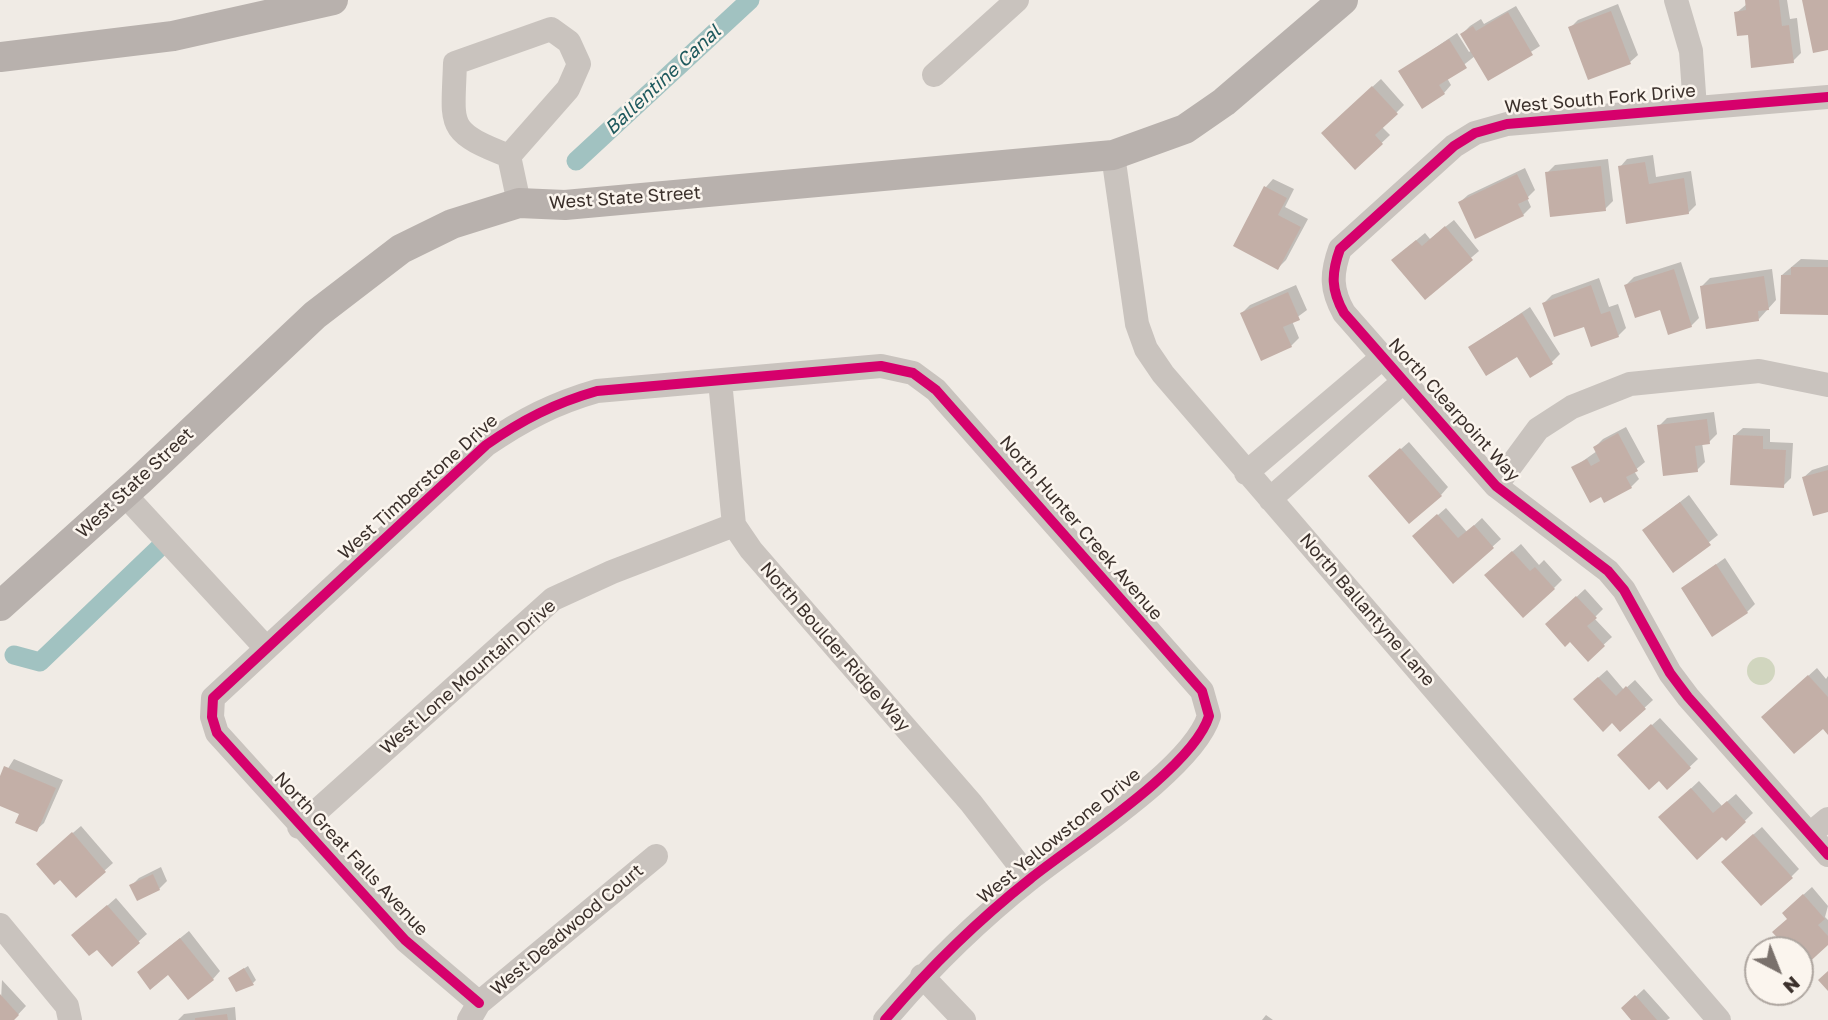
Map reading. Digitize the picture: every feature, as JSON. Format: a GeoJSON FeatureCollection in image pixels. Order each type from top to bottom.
{"type":"FeatureCollection","features":[{"type":"Feature","properties":{"kind":"main road"},"geometry":{"type":"LineString","coordinates":[[0,57],[173,36],[333,0]]}},
{"type":"Feature","properties":{"kind":"main road","name":"West State Street"},"geometry":{"type":"LineString","coordinates":[[0,606],[315,315],[401,249],[452,224],[519,203],[565,205],[1113,155],[1185,129],[1224,102],[1343,0]]}},
{"type":"Feature","properties":{"kind":"street"},"geometry":{"type":"LineString","coordinates":[[934,75],[1017,0]]}},
{"type":"Feature","properties":{"kind":"street"},"geometry":{"type":"LineString","coordinates":[[1676,0],[1690,51],[1695,108]]}},
{"type":"Feature","properties":{"kind":"street"},"geometry":{"type":"LineString","coordinates":[[551,29],[569,42],[579,64],[568,89],[509,156],[470,141],[453,119],[455,63],[551,29]]}},
{"type":"Feature","properties":{"kind":"street","name":"West South Fork Drive"},"geometry":{"type":"LineString","coordinates":[[1334,295],[1333,269],[1340,249],[1454,146],[1475,133],[1507,124],[1828,97]]}},
{"type":"Feature","properties":{"kind":"street","name":"North Ballantyne Lane"},"geometry":{"type":"LineString","coordinates":[[1113,155],[1129,285],[1137,324],[1146,349],[1163,374],[1719,1020]]}},
{"type":"Feature","properties":{"kind":"street"},"geometry":{"type":"LineString","coordinates":[[509,156],[519,203]]}},
{"type":"Feature","properties":{"kind":"street","name":"North Clearpoint Way"},"geometry":{"type":"LineString","coordinates":[[1334,295],[1344,313],[1496,486],[1608,571],[1624,590],[1682,689],[1819,827],[1828,855]]}},
{"type":"Feature","properties":{"kind":"street"},"geometry":{"type":"LineString","coordinates":[[1246,473],[1383,357]]}},
{"type":"Feature","properties":{"kind":"street","name":"West Timberstone Drive"},"geometry":{"type":"LineString","coordinates":[[212,716],[213,698],[486,445],[526,417],[563,400],[597,391],[881,366],[913,373]]}},
{"type":"Feature","properties":{"kind":"street"},"geometry":{"type":"LineString","coordinates":[[1496,486],[1538,429],[1572,407],[1630,384],[1664,378],[1759,371],[1828,385]]}},
{"type":"Feature","properties":{"kind":"street","name":"North Hunter Creek Avenue"},"geometry":{"type":"LineString","coordinates":[[913,373],[936,390],[1202,691],[1209,716]]}},
{"type":"Feature","properties":{"kind":"street","name":"North Boulder Ridge Way"},"geometry":{"type":"LineString","coordinates":[[720,381],[734,525],[751,550],[971,803],[1030,879]]}},
{"type":"Feature","properties":{"kind":"street"},"geometry":{"type":"LineString","coordinates":[[1270,499],[1404,381]]}},
{"type":"Feature","properties":{"kind":"street"},"geometry":{"type":"LineString","coordinates":[[124,494],[266,648]]}},
{"type":"Feature","properties":{"kind":"street","name":"West Lone Mountain Drive"},"geometry":{"type":"LineString","coordinates":[[299,827],[553,599],[612,572],[734,525]]}},
{"type":"Feature","properties":{"kind":"street","name":"North Great Falls Avenue"},"geometry":{"type":"LineString","coordinates":[[212,716],[217,733],[299,827],[474,1012]]}},
{"type":"Feature","properties":{"kind":"street","name":"West Yellowstone Drive"},"geometry":{"type":"LineString","coordinates":[[885,1020],[922,976],[1030,879],[1114,817],[1196,744],[1209,716]]}},
{"type":"Feature","properties":{"kind":"street","name":"West Deadwood Court"},"geometry":{"type":"LineString","coordinates":[[474,1012],[656,856]]}},
{"type":"Feature","properties":{"kind":"street"},"geometry":{"type":"LineString","coordinates":[[0,925],[67,1006],[70,1020]]}},
{"type":"Feature","properties":{"kind":"street"},"geometry":{"type":"LineString","coordinates":[[922,976],[964,1020]]}},
{"type":"Feature","properties":{"kind":"green space"},"geometry":{"type":"Polygon","coordinates":[[[1761,657],[1771,661],[1775,671],[1771,681],[1761,685],[1751,681],[1747,671],[1751,661],[1761,657]]]}},
{"type":"Feature","properties":{"kind":"building"},"geometry":{"type":"Polygon","coordinates":[[[1745,0],[1779,0],[1782,26],[1789,25],[1794,63],[1751,68],[1748,35],[1737,36],[1734,12],[1746,10],[1745,0]]]}},
{"type":"Feature","properties":{"kind":"building"},"geometry":{"type":"Polygon","coordinates":[[[1802,0],[1828,0],[1828,50],[1813,53],[1802,0]]]}},
{"type":"Feature","properties":{"kind":"building"},"geometry":{"type":"Polygon","coordinates":[[[1611,11],[1631,64],[1588,80],[1568,27],[1611,11]]]}},
{"type":"Feature","properties":{"kind":"building"},"geometry":{"type":"Polygon","coordinates":[[[1508,12],[1533,55],[1488,81],[1460,34],[1473,26],[1476,31],[1508,12]]]}},
{"type":"Feature","properties":{"kind":"building"},"geometry":{"type":"Polygon","coordinates":[[[1449,39],[1467,68],[1439,85],[1445,94],[1422,109],[1398,71],[1449,39]]]}},
{"type":"Feature","properties":{"kind":"building"},"geometry":{"type":"Polygon","coordinates":[[[1372,86],[1398,114],[1375,135],[1383,144],[1355,170],[1321,133],[1372,86]]]}},
{"type":"Feature","properties":{"kind":"building"},"geometry":{"type":"Polygon","coordinates":[[[1645,162],[1649,184],[1684,178],[1689,214],[1626,224],[1618,166],[1645,162]]]}},
{"type":"Feature","properties":{"kind":"building"},"geometry":{"type":"Polygon","coordinates":[[[1601,166],[1606,211],[1550,217],[1545,172],[1601,166]]]}},
{"type":"Feature","properties":{"kind":"building"},"geometry":{"type":"Polygon","coordinates":[[[1517,174],[1529,199],[1518,204],[1524,216],[1475,239],[1458,202],[1517,174]]]}},
{"type":"Feature","properties":{"kind":"building"},"geometry":{"type":"Polygon","coordinates":[[[1264,186],[1287,198],[1278,215],[1301,227],[1278,270],[1233,246],[1264,186]]]}},
{"type":"Feature","properties":{"kind":"building"},"geometry":{"type":"Polygon","coordinates":[[[1445,226],[1473,260],[1425,300],[1391,260],[1416,240],[1422,246],[1445,226]]]}},
{"type":"Feature","properties":{"kind":"building"},"geometry":{"type":"Polygon","coordinates":[[[1791,267],[1828,267],[1828,315],[1780,314],[1781,275],[1791,275],[1791,267]]]}},
{"type":"Feature","properties":{"kind":"building"},"geometry":{"type":"Polygon","coordinates":[[[1674,269],[1692,327],[1668,335],[1660,310],[1635,318],[1624,285],[1674,269]]]}},
{"type":"Feature","properties":{"kind":"building"},"geometry":{"type":"Polygon","coordinates":[[[1764,276],[1769,310],[1758,311],[1759,321],[1706,329],[1700,286],[1764,276]]]}},
{"type":"Feature","properties":{"kind":"building"},"geometry":{"type":"Polygon","coordinates":[[[1591,285],[1601,314],[1610,311],[1619,337],[1591,347],[1584,327],[1554,337],[1542,303],[1591,285]]]}},
{"type":"Feature","properties":{"kind":"building"},"geometry":{"type":"Polygon","coordinates":[[[1288,292],[1300,320],[1283,327],[1292,347],[1261,361],[1240,313],[1288,292]]]}},
{"type":"Feature","properties":{"kind":"building"},"geometry":{"type":"Polygon","coordinates":[[[1522,313],[1553,364],[1530,378],[1517,357],[1486,376],[1468,347],[1522,313]]]}},
{"type":"Feature","properties":{"kind":"building"},"geometry":{"type":"Polygon","coordinates":[[[1707,419],[1710,444],[1695,446],[1698,472],[1663,476],[1657,425],[1707,419]]]}},
{"type":"Feature","properties":{"kind":"building"},"geometry":{"type":"Polygon","coordinates":[[[1618,433],[1638,471],[1626,477],[1632,488],[1604,503],[1601,497],[1590,503],[1571,467],[1587,459],[1591,466],[1600,461],[1593,447],[1618,433]]]}},
{"type":"Feature","properties":{"kind":"building"},"geometry":{"type":"Polygon","coordinates":[[[1733,435],[1763,436],[1763,449],[1786,450],[1784,488],[1730,485],[1733,435]]]}},
{"type":"Feature","properties":{"kind":"building"},"geometry":{"type":"Polygon","coordinates":[[[1400,448],[1442,496],[1409,524],[1368,476],[1400,448]]]}},
{"type":"Feature","properties":{"kind":"building"},"geometry":{"type":"Polygon","coordinates":[[[1828,470],[1828,512],[1813,516],[1802,477],[1828,470]]]}},
{"type":"Feature","properties":{"kind":"building"},"geometry":{"type":"Polygon","coordinates":[[[1680,502],[1711,545],[1673,573],[1642,530],[1680,502]]]}},
{"type":"Feature","properties":{"kind":"building"},"geometry":{"type":"Polygon","coordinates":[[[1437,514],[1458,538],[1474,525],[1494,548],[1453,584],[1412,536],[1437,514]]]}},
{"type":"Feature","properties":{"kind":"building"},"geometry":{"type":"Polygon","coordinates":[[[1512,551],[1530,571],[1535,567],[1555,589],[1523,618],[1484,575],[1512,551]]]}},
{"type":"Feature","properties":{"kind":"building"},"geometry":{"type":"Polygon","coordinates":[[[1716,564],[1748,613],[1712,637],[1681,588],[1716,564]]]}},
{"type":"Feature","properties":{"kind":"building"},"geometry":{"type":"Polygon","coordinates":[[[1576,596],[1597,618],[1587,626],[1605,646],[1588,662],[1570,642],[1565,647],[1545,624],[1576,596]]]}},
{"type":"Feature","properties":{"kind":"building"},"geometry":{"type":"Polygon","coordinates":[[[1808,675],[1828,697],[1828,735],[1823,729],[1794,754],[1761,717],[1808,675]]]}},
{"type":"Feature","properties":{"kind":"building"},"geometry":{"type":"Polygon","coordinates":[[[1598,677],[1616,696],[1626,686],[1646,709],[1620,732],[1612,723],[1603,732],[1573,699],[1598,677]]]}},
{"type":"Feature","properties":{"kind":"building"},"geometry":{"type":"Polygon","coordinates":[[[1651,724],[1691,768],[1667,790],[1659,781],[1649,790],[1617,755],[1651,724]]]}},
{"type":"Feature","properties":{"kind":"building"},"geometry":{"type":"Polygon","coordinates":[[[4,766],[56,788],[37,832],[15,823],[19,814],[0,806],[0,776],[4,766]]]}},
{"type":"Feature","properties":{"kind":"building"},"geometry":{"type":"Polygon","coordinates":[[[1691,788],[1713,813],[1727,801],[1746,822],[1726,841],[1722,837],[1697,860],[1658,817],[1691,788]]]}},
{"type":"Feature","properties":{"kind":"building"},"geometry":{"type":"Polygon","coordinates":[[[72,832],[106,872],[76,898],[60,880],[54,885],[36,864],[72,832]]]}},
{"type":"Feature","properties":{"kind":"building"},"geometry":{"type":"Polygon","coordinates":[[[1753,834],[1793,878],[1761,906],[1721,862],[1753,834]]]}},
{"type":"Feature","properties":{"kind":"building"},"geometry":{"type":"Polygon","coordinates":[[[153,874],[160,890],[137,901],[129,885],[153,874]]]}},
{"type":"Feature","properties":{"kind":"building"},"geometry":{"type":"Polygon","coordinates":[[[1803,894],[1825,919],[1818,925],[1828,936],[1828,945],[1814,958],[1814,936],[1776,936],[1772,932],[1787,919],[1782,913],[1803,894]]]}},
{"type":"Feature","properties":{"kind":"building"},"geometry":{"type":"Polygon","coordinates":[[[107,905],[140,943],[112,967],[97,950],[89,956],[71,935],[107,905]]]}},
{"type":"Feature","properties":{"kind":"building"},"geometry":{"type":"Polygon","coordinates":[[[180,938],[214,980],[188,1000],[168,975],[150,990],[137,972],[180,938]]]}},
{"type":"Feature","properties":{"kind":"building"},"geometry":{"type":"Polygon","coordinates":[[[244,968],[254,985],[236,992],[228,978],[244,968]]]}},
{"type":"Feature","properties":{"kind":"building"},"geometry":{"type":"Polygon","coordinates":[[[1828,971],[1828,991],[1818,980],[1828,971]]]}},
{"type":"Feature","properties":{"kind":"building"},"geometry":{"type":"Polygon","coordinates":[[[0,994],[19,1015],[14,1020],[0,1020],[0,994]]]}},
{"type":"Feature","properties":{"kind":"building"},"geometry":{"type":"Polygon","coordinates":[[[1635,995],[1657,1020],[1631,1020],[1621,1008],[1635,995]]]}},
{"type":"Feature","properties":{"kind":"building"},"geometry":{"type":"Polygon","coordinates":[[[227,1014],[228,1020],[195,1020],[195,1018],[227,1014]]]}},
{"type":"Feature","properties":{"kind":"waterway","name":"Ballentine Canal"},"geometry":{"type":"LineString","coordinates":[[576,161],[750,0]]}},
{"type":"Feature","properties":{"kind":"waterway","name":"Ballentine Canal"},"geometry":{"type":"LineString","coordinates":[[14,655],[40,662],[160,547]]}},
{"type":"Feature","properties":{"kind":"cycle path"},"geometry":{"type":"LineString","coordinates":[[1828,97],[1507,124],[1475,133],[1454,146],[1340,249],[1334,282],[1344,313],[1496,486],[1608,571],[1624,590],[1670,673],[1688,697],[1828,855]]}},
{"type":"Feature","properties":{"kind":"cycle path"},"geometry":{"type":"LineString","coordinates":[[479,1003],[405,940],[217,733],[212,717],[213,698],[486,445],[539,413],[597,391],[881,366],[913,373],[936,390],[1202,691],[1209,716],[1199,736],[1157,781],[991,911],[936,964],[885,1020]]}}]}
